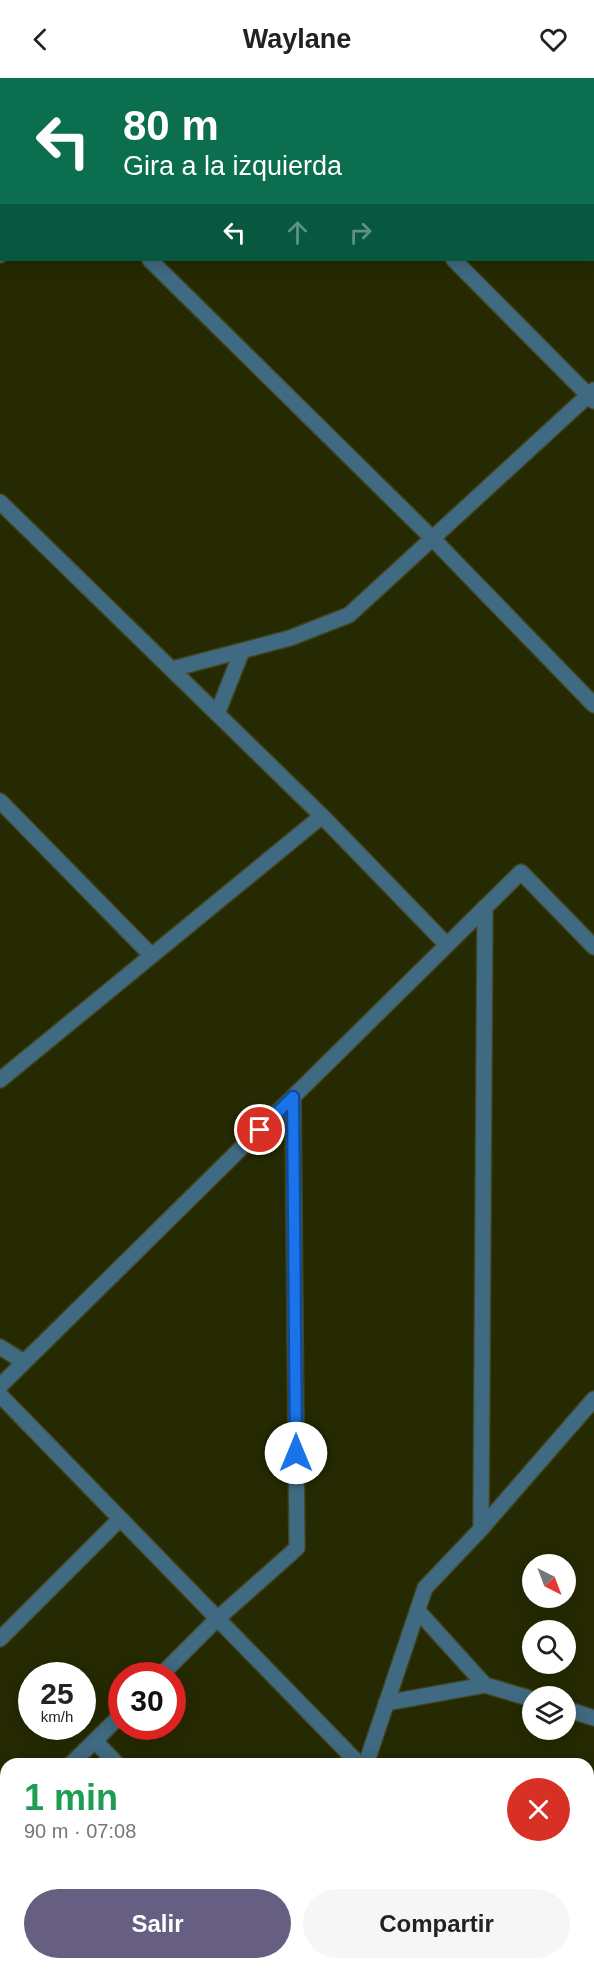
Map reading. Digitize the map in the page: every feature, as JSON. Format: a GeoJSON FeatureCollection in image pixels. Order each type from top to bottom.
{"type":"FeatureCollection","features":[{"type":"Feature","properties":{"kind":"street"},"geometry":{"type":"LineString","coordinates":[[151,261],[434,539],[594,705]]}},
{"type":"Feature","properties":{"kind":"street"},"geometry":{"type":"LineString","coordinates":[[172,669],[290,638],[349,615],[592,395],[455,261]]}},
{"type":"Feature","properties":{"kind":"street"},"geometry":{"type":"LineString","coordinates":[[0,502],[322,816],[447,945]]}},
{"type":"Feature","properties":{"kind":"street"},"geometry":{"type":"LineString","coordinates":[[217,714],[242,651]]}},
{"type":"Feature","properties":{"kind":"street"},"geometry":{"type":"LineString","coordinates":[[0,801],[151,956]]}},
{"type":"Feature","properties":{"kind":"street"},"geometry":{"type":"LineString","coordinates":[[0,1080],[322,816]]}},
{"type":"Feature","properties":{"kind":"street"},"geometry":{"type":"LineString","coordinates":[[0,1386],[521,872],[594,947]]}},
{"type":"Feature","properties":{"kind":"street"},"geometry":{"type":"LineString","coordinates":[[481,1528],[485,907]]}},
{"type":"Feature","properties":{"kind":"street"},"geometry":{"type":"LineString","coordinates":[[174,1662],[297,1548],[293,1097]]}},
{"type":"Feature","properties":{"kind":"street"},"geometry":{"type":"LineString","coordinates":[[0,1347],[24,1362]]}},
{"type":"Feature","properties":{"kind":"street"},"geometry":{"type":"LineString","coordinates":[[0,1395],[353,1758]]}},
{"type":"Feature","properties":{"kind":"street"},"geometry":{"type":"LineString","coordinates":[[368,1758],[425,1588],[594,1399]]}},
{"type":"Feature","properties":{"kind":"street"},"geometry":{"type":"LineString","coordinates":[[0,1639],[120,1519]]}},
{"type":"Feature","properties":{"kind":"street"},"geometry":{"type":"LineString","coordinates":[[418,1611],[485,1684]]}},
{"type":"Feature","properties":{"kind":"street"},"geometry":{"type":"LineString","coordinates":[[386,1703],[485,1684],[522,1696]]}},
{"type":"Feature","properties":{"kind":"street"},"geometry":{"type":"LineString","coordinates":[[576,1712],[594,1718]]}},
{"type":"Feature","properties":{"kind":"street"},"geometry":{"type":"LineString","coordinates":[[77,1758],[108,1728]]}},
{"type":"Feature","properties":{"kind":"street"},"geometry":{"type":"LineString","coordinates":[[95,1741],[111,1758]]}},
{"type":"Feature","properties":{"kind":"route"},"geometry":{"type":"LineString","coordinates":[[260,1130],[293,1097],[296,1453]]}}]}
